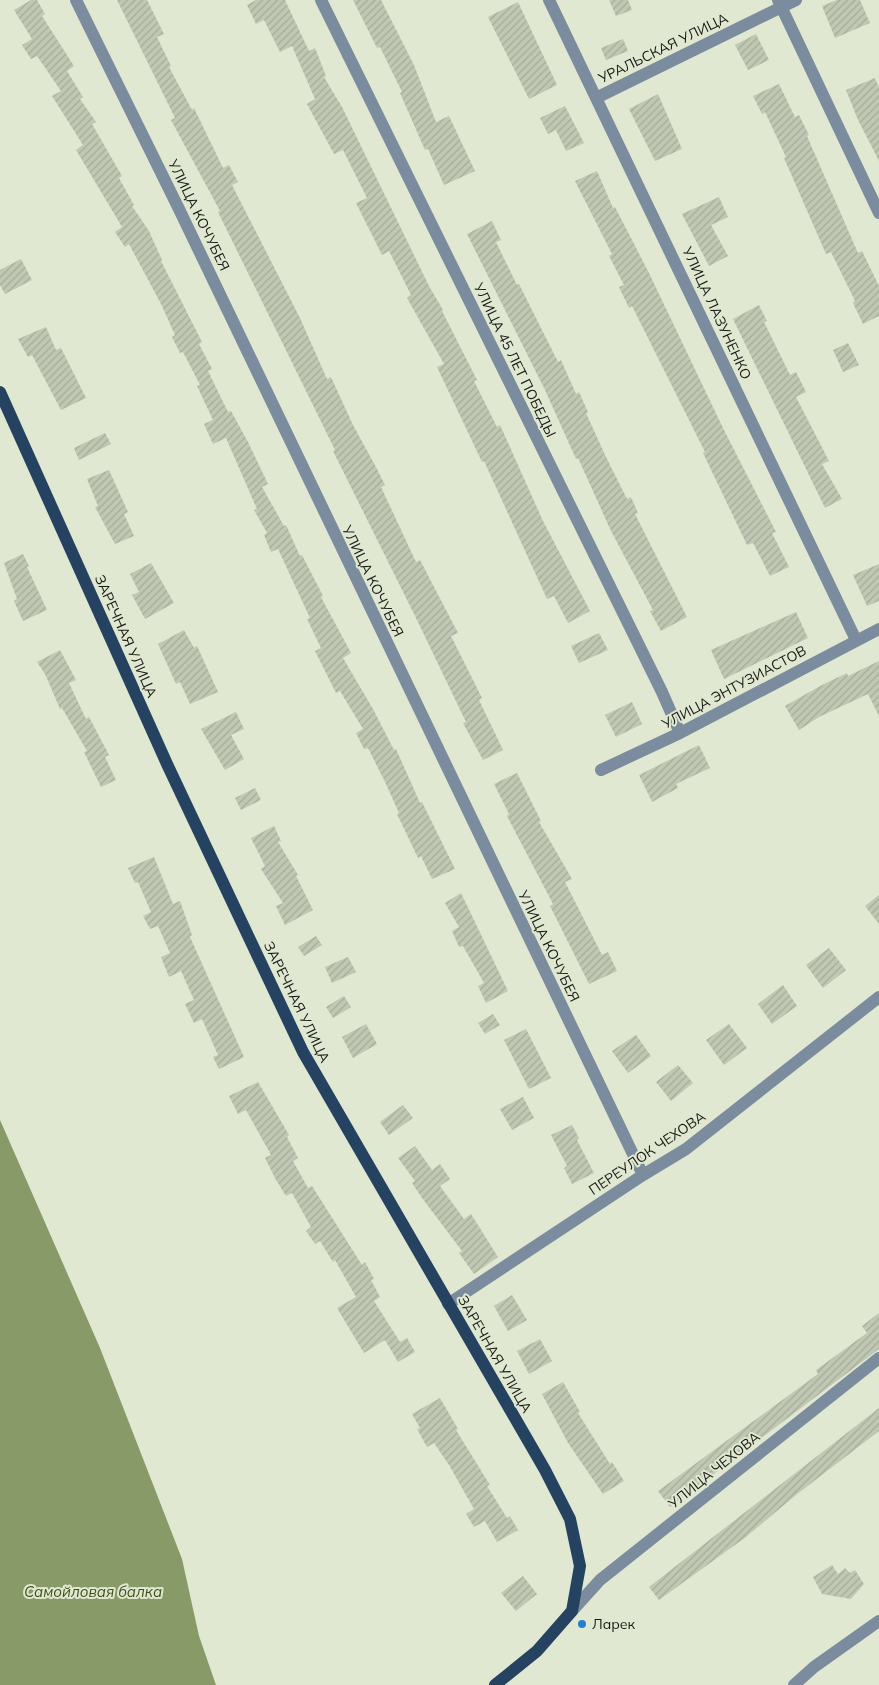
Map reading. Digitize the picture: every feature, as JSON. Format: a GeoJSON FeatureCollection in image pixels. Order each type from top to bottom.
{"type":"FeatureCollection","features":[{"type":"Feature","properties":{"kind":"main road","name":"ЗАРЕЧНАЯ УЛИЦА"},"geometry":{"type":"LineString","coordinates":[[0,392],[167,764],[303,1052],[545,1470],[570,1520],[580,1566],[572,1611]]}},
{"type":"Feature","properties":{"kind":"main road"},"geometry":{"type":"LineString","coordinates":[[495,1685],[537,1651],[572,1611]]}},
{"type":"Feature","properties":{"kind":"street","name":"УЛИЦА КОЧУБЕЯ"},"geometry":{"type":"LineString","coordinates":[[76,0],[178,207],[643,1175]]}},
{"type":"Feature","properties":{"kind":"street","name":"УЛИЦА 45 ЛЕТ ПОБЕДЫ"},"geometry":{"type":"LineString","coordinates":[[321,0],[662,692],[680,733]]}},
{"type":"Feature","properties":{"kind":"street","name":"УЛИЦА ЛАЗУНЕНКО"},"geometry":{"type":"LineString","coordinates":[[549,0],[598,97],[856,640]]}},
{"type":"Feature","properties":{"kind":"street","name":"УРАЛЬСКАЯ УЛИЦА"},"geometry":{"type":"LineString","coordinates":[[598,97],[780,4],[796,0]]}},
{"type":"Feature","properties":{"kind":"street"},"geometry":{"type":"LineString","coordinates":[[780,4],[879,213]]}},
{"type":"Feature","properties":{"kind":"street","name":"УЛИЦА ЭНТУЗИАСТОВ"},"geometry":{"type":"LineString","coordinates":[[601,770],[680,733],[879,629]]}},
{"type":"Feature","properties":{"kind":"street","name":"ПЕРЕУЛОК ЧЕХОВА"},"geometry":{"type":"LineString","coordinates":[[448,1304],[643,1175],[686,1149],[879,997]]}},
{"type":"Feature","properties":{"kind":"street","name":"УЛИЦА ЧЕХОВА"},"geometry":{"type":"LineString","coordinates":[[572,1611],[600,1580],[879,1358]]}},
{"type":"Feature","properties":{"kind":"street"},"geometry":{"type":"LineString","coordinates":[[794,1685],[814,1667],[879,1621]]}},
{"type":"Feature","properties":{"kind":"water","name":"Самойловая балка"},"geometry":{"type":"Polygon","coordinates":[[[0,1120],[100,1348],[182,1559],[199,1636],[216,1685],[0,1685],[0,1120]]]}},
{"type":"Feature","properties":{"kind":"building"},"geometry":{"type":"Polygon","coordinates":[[[31,0],[37,0],[45,14],[42,16],[74,66],[67,71],[83,97],[80,99],[96,122],[92,124],[122,176],[119,178],[134,205],[132,206],[149,231],[161,261],[202,342],[199,344],[212,369],[208,371],[228,412],[231,411],[248,442],[268,484],[262,487],[284,526],[286,525],[300,556],[302,555],[323,596],[321,597],[351,653],[343,658],[373,709],[394,750],[396,749],[420,803],[422,802],[455,869],[432,879],[421,856],[418,858],[397,814],[399,813],[385,782],[368,748],[364,749],[356,733],[363,729],[340,691],[336,693],[315,651],[321,648],[307,619],[310,618],[278,549],[271,552],[264,535],[267,533],[254,510],[257,509],[226,438],[213,444],[204,424],[213,420],[197,386],[200,385],[183,352],[180,353],[172,337],[175,335],[161,304],[129,244],[125,247],[115,232],[122,227],[76,150],[83,145],[52,96],[61,91],[37,56],[31,59],[22,45],[32,39],[14,10],[31,0]]]}},
{"type":"Feature","properties":{"kind":"building"},"geometry":{"type":"Polygon","coordinates":[[[117,0],[147,0],[164,34],[157,37],[171,66],[169,67],[192,110],[194,108],[223,168],[229,165],[238,182],[232,185],[300,318],[327,379],[331,377],[353,425],[385,485],[381,487],[416,562],[420,560],[458,633],[451,636],[482,698],[479,700],[503,750],[483,760],[463,723],[466,722],[218,212],[220,211],[171,120],[175,118],[117,0]]]}},
{"type":"Feature","properties":{"kind":"building"},"geometry":{"type":"Polygon","coordinates":[[[256,0],[285,0],[309,51],[315,48],[326,76],[324,77],[342,107],[477,380],[474,381],[497,427],[500,425],[543,521],[590,611],[568,623],[554,596],[547,599],[484,461],[482,462],[437,367],[444,364],[407,298],[411,295],[389,251],[382,255],[356,203],[367,198],[343,150],[334,154],[307,104],[315,99],[292,46],[280,52],[264,20],[256,24],[247,5],[256,0]]]}},
{"type":"Feature","properties":{"kind":"building"},"geometry":{"type":"Polygon","coordinates":[[[353,0],[381,0],[414,65],[436,122],[449,116],[475,171],[444,185],[428,149],[425,150],[400,93],[402,92],[380,47],[377,48],[353,0]]]}},
{"type":"Feature","properties":{"kind":"building"},"geometry":{"type":"Polygon","coordinates":[[[609,0],[628,0],[632,10],[616,16],[609,0]]]}},
{"type":"Feature","properties":{"kind":"building"},"geometry":{"type":"Polygon","coordinates":[[[837,0],[860,0],[870,23],[835,38],[822,6],[837,0]]]}},
{"type":"Feature","properties":{"kind":"building"},"geometry":{"type":"Polygon","coordinates":[[[518,2],[557,85],[529,99],[488,17],[518,2]]]}},
{"type":"Feature","properties":{"kind":"building"},"geometry":{"type":"Polygon","coordinates":[[[756,34],[769,60],[748,70],[735,45],[756,34]]]}},
{"type":"Feature","properties":{"kind":"building"},"geometry":{"type":"Polygon","coordinates":[[[623,39],[628,51],[606,60],[601,48],[623,39]]]}},
{"type":"Feature","properties":{"kind":"building"},"geometry":{"type":"Polygon","coordinates":[[[875,78],[879,88],[879,161],[858,120],[846,90],[875,78]]]}},
{"type":"Feature","properties":{"kind":"building"},"geometry":{"type":"Polygon","coordinates":[[[779,84],[795,117],[799,115],[809,135],[807,136],[858,253],[862,251],[879,286],[879,316],[863,324],[853,303],[855,301],[831,252],[826,254],[784,158],[786,157],[765,112],[762,114],[753,96],[779,84]]]}},
{"type":"Feature","properties":{"kind":"building"},"geometry":{"type":"Polygon","coordinates":[[[658,94],[682,149],[655,161],[629,109],[658,94]]]}},
{"type":"Feature","properties":{"kind":"building"},"geometry":{"type":"Polygon","coordinates":[[[565,106],[584,143],[566,151],[556,130],[548,134],[540,118],[565,106]]]}},
{"type":"Feature","properties":{"kind":"building"},"geometry":{"type":"Polygon","coordinates":[[[597,171],[613,208],[615,207],[649,273],[723,428],[776,532],[772,533],[789,567],[770,576],[753,543],[747,545],[703,453],[705,452],[632,306],[629,308],[619,287],[624,285],[609,256],[612,254],[575,181],[597,171]]]}},
{"type":"Feature","properties":{"kind":"building"},"geometry":{"type":"Polygon","coordinates":[[[719,197],[728,217],[711,225],[728,256],[709,266],[682,214],[719,197]]]}},
{"type":"Feature","properties":{"kind":"building"},"geometry":{"type":"Polygon","coordinates":[[[492,221],[501,240],[496,242],[517,285],[519,284],[558,362],[561,360],[576,394],[579,392],[588,412],[586,413],[605,455],[627,499],[631,497],[638,513],[635,514],[687,617],[661,631],[650,611],[653,610],[611,531],[578,458],[576,459],[545,390],[467,234],[492,221]]]}},
{"type":"Feature","properties":{"kind":"building"},"geometry":{"type":"Polygon","coordinates":[[[21,259],[32,280],[5,294],[0,285],[0,270],[21,259]]]}},
{"type":"Feature","properties":{"kind":"building"},"geometry":{"type":"Polygon","coordinates":[[[759,305],[767,321],[764,322],[790,375],[796,372],[806,392],[796,397],[829,461],[822,464],[842,499],[825,508],[733,319],[759,305]]]}},
{"type":"Feature","properties":{"kind":"building"},"geometry":{"type":"Polygon","coordinates":[[[46,327],[56,350],[61,348],[86,398],[61,410],[32,355],[28,357],[18,339],[46,327]]]}},
{"type":"Feature","properties":{"kind":"building"},"geometry":{"type":"Polygon","coordinates":[[[848,343],[859,365],[843,372],[833,350],[848,343]]]}},
{"type":"Feature","properties":{"kind":"building"},"geometry":{"type":"Polygon","coordinates":[[[105,433],[111,444],[79,460],[74,448],[105,433]]]}},
{"type":"Feature","properties":{"kind":"building"},"geometry":{"type":"Polygon","coordinates":[[[109,470],[128,512],[124,514],[134,536],[115,544],[95,507],[98,506],[87,479],[109,470]]]}},
{"type":"Feature","properties":{"kind":"building"},"geometry":{"type":"Polygon","coordinates":[[[23,554],[47,610],[23,621],[14,601],[17,599],[4,563],[23,554]]]}},
{"type":"Feature","properties":{"kind":"building"},"geometry":{"type":"Polygon","coordinates":[[[151,563],[174,603],[145,619],[132,595],[139,592],[130,574],[151,563]]]}},
{"type":"Feature","properties":{"kind":"building"},"geometry":{"type":"Polygon","coordinates":[[[879,564],[879,601],[867,606],[853,575],[879,564]]]}},
{"type":"Feature","properties":{"kind":"building"},"geometry":{"type":"Polygon","coordinates":[[[796,612],[808,638],[724,679],[711,650],[796,612]]]}},
{"type":"Feature","properties":{"kind":"building"},"geometry":{"type":"Polygon","coordinates":[[[184,630],[194,648],[197,646],[218,692],[190,704],[180,682],[176,684],[158,644],[184,630]]]}},
{"type":"Feature","properties":{"kind":"building"},"geometry":{"type":"Polygon","coordinates":[[[599,633],[608,650],[579,663],[571,646],[599,633]]]}},
{"type":"Feature","properties":{"kind":"building"},"geometry":{"type":"Polygon","coordinates":[[[60,650],[76,680],[69,683],[86,719],[89,717],[109,755],[105,757],[116,780],[101,787],[84,752],[87,751],[62,708],[60,709],[45,674],[37,662],[60,650]]]}},
{"type":"Feature","properties":{"kind":"building"},"geometry":{"type":"Polygon","coordinates":[[[879,661],[879,716],[868,694],[819,717],[799,730],[785,706],[847,673],[848,676],[879,661]]]}},
{"type":"Feature","properties":{"kind":"building"},"geometry":{"type":"Polygon","coordinates":[[[632,702],[642,724],[616,737],[605,715],[632,702]]]}},
{"type":"Feature","properties":{"kind":"building"},"geometry":{"type":"Polygon","coordinates":[[[236,712],[244,729],[231,735],[244,759],[225,770],[201,729],[236,712]]]}},
{"type":"Feature","properties":{"kind":"building"},"geometry":{"type":"Polygon","coordinates":[[[699,745],[710,768],[676,784],[678,788],[652,802],[639,775],[699,745]]]}},
{"type":"Feature","properties":{"kind":"building"},"geometry":{"type":"Polygon","coordinates":[[[517,773],[541,821],[539,822],[572,879],[565,882],[602,955],[608,952],[617,971],[589,984],[550,906],[553,904],[507,816],[509,814],[494,784],[517,773]]]}},
{"type":"Feature","properties":{"kind":"building"},"geometry":{"type":"Polygon","coordinates":[[[255,788],[261,800],[241,810],[235,798],[255,788]]]}},
{"type":"Feature","properties":{"kind":"building"},"geometry":{"type":"Polygon","coordinates":[[[274,826],[281,841],[278,842],[298,875],[296,876],[313,910],[285,925],[276,906],[283,903],[261,869],[265,866],[251,838],[274,826]]]}},
{"type":"Feature","properties":{"kind":"building"},"geometry":{"type":"Polygon","coordinates":[[[154,857],[173,904],[180,901],[192,935],[190,937],[244,1057],[219,1069],[213,1057],[218,1055],[202,1019],[194,1023],[185,1004],[194,1000],[181,971],[169,977],[161,957],[170,953],[158,926],[150,929],[143,916],[151,912],[138,882],[135,883],[128,868],[154,857]]]}},
{"type":"Feature","properties":{"kind":"building"},"geometry":{"type":"Polygon","coordinates":[[[461,893],[508,991],[486,1003],[478,986],[484,983],[463,946],[459,947],[452,931],[459,927],[445,903],[461,893]]]}},
{"type":"Feature","properties":{"kind":"building"},"geometry":{"type":"Polygon","coordinates":[[[879,895],[879,924],[865,906],[879,895]]]}},
{"type":"Feature","properties":{"kind":"building"},"geometry":{"type":"Polygon","coordinates":[[[316,936],[322,945],[304,956],[298,947],[316,936]]]}},
{"type":"Feature","properties":{"kind":"building"},"geometry":{"type":"Polygon","coordinates":[[[829,948],[846,970],[823,988],[806,965],[829,948]]]}},
{"type":"Feature","properties":{"kind":"building"},"geometry":{"type":"Polygon","coordinates":[[[348,957],[356,972],[332,983],[325,967],[348,957]]]}},
{"type":"Feature","properties":{"kind":"building"},"geometry":{"type":"Polygon","coordinates":[[[783,985],[797,1006],[772,1024],[758,1004],[783,985]]]}},
{"type":"Feature","properties":{"kind":"building"},"geometry":{"type":"Polygon","coordinates":[[[344,996],[351,1007],[333,1018],[326,1007],[344,996]]]}},
{"type":"Feature","properties":{"kind":"building"},"geometry":{"type":"Polygon","coordinates":[[[493,1014],[500,1025],[485,1034],[478,1023],[493,1014]]]}},
{"type":"Feature","properties":{"kind":"building"},"geometry":{"type":"Polygon","coordinates":[[[366,1024],[377,1044],[353,1058],[342,1037],[366,1024]]]}},
{"type":"Feature","properties":{"kind":"building"},"geometry":{"type":"Polygon","coordinates":[[[729,1024],[747,1048],[724,1065],[706,1040],[729,1024]]]}},
{"type":"Feature","properties":{"kind":"building"},"geometry":{"type":"Polygon","coordinates":[[[526,1029],[551,1078],[529,1089],[504,1040],[526,1029]]]}},
{"type":"Feature","properties":{"kind":"building"},"geometry":{"type":"Polygon","coordinates":[[[636,1035],[651,1056],[628,1073],[612,1051],[636,1035]]]}},
{"type":"Feature","properties":{"kind":"building"},"geometry":{"type":"Polygon","coordinates":[[[678,1065],[693,1083],[671,1101],[656,1082],[678,1065]]]}},
{"type":"Feature","properties":{"kind":"building"},"geometry":{"type":"Polygon","coordinates":[[[258,1082],[289,1135],[287,1137],[298,1158],[293,1161],[308,1188],[312,1186],[362,1265],[365,1262],[374,1279],[371,1280],[380,1297],[374,1301],[400,1342],[407,1338],[415,1352],[398,1362],[385,1340],[364,1353],[337,1308],[356,1297],[335,1260],[333,1262],[320,1241],[315,1244],[306,1231],[311,1227],[292,1193],[286,1196],[276,1180],[265,1158],[271,1155],[246,1110],[238,1114],[229,1096],[258,1082]]]}},
{"type":"Feature","properties":{"kind":"building"},"geometry":{"type":"Polygon","coordinates":[[[523,1097],[534,1118],[512,1130],[500,1109],[523,1097]]]}},
{"type":"Feature","properties":{"kind":"building"},"geometry":{"type":"Polygon","coordinates":[[[403,1105],[413,1118],[389,1135],[380,1122],[403,1105]]]}},
{"type":"Feature","properties":{"kind":"building"},"geometry":{"type":"Polygon","coordinates":[[[572,1125],[579,1138],[577,1140],[594,1173],[572,1184],[564,1168],[567,1166],[551,1135],[572,1125]]]}},
{"type":"Feature","properties":{"kind":"building"},"geometry":{"type":"Polygon","coordinates":[[[415,1146],[432,1170],[440,1164],[450,1179],[440,1186],[464,1219],[471,1214],[498,1257],[474,1274],[459,1253],[462,1251],[422,1198],[412,1183],[415,1181],[398,1158],[415,1146]]]}},
{"type":"Feature","properties":{"kind":"building"},"geometry":{"type":"Polygon","coordinates":[[[512,1295],[527,1320],[508,1331],[494,1306],[512,1295]]]}},
{"type":"Feature","properties":{"kind":"building"},"geometry":{"type":"Polygon","coordinates":[[[879,1313],[879,1349],[670,1507],[658,1491],[818,1374],[816,1370],[867,1333],[862,1326],[879,1313]]]}},
{"type":"Feature","properties":{"kind":"building"},"geometry":{"type":"Polygon","coordinates":[[[540,1339],[552,1361],[529,1374],[517,1351],[540,1339]]]}},
{"type":"Feature","properties":{"kind":"building"},"geometry":{"type":"Polygon","coordinates":[[[563,1382],[580,1412],[578,1413],[610,1464],[612,1462],[624,1481],[603,1494],[568,1443],[542,1394],[563,1382]]]}},
{"type":"Feature","properties":{"kind":"building"},"geometry":{"type":"Polygon","coordinates":[[[440,1398],[458,1429],[456,1430],[490,1485],[487,1486],[507,1518],[510,1516],[518,1530],[497,1542],[485,1521],[474,1527],[466,1514],[474,1509],[449,1465],[434,1443],[427,1447],[417,1429],[420,1428],[412,1414],[440,1398]]]}},
{"type":"Feature","properties":{"kind":"building"},"geometry":{"type":"Polygon","coordinates":[[[879,1408],[879,1431],[796,1495],[746,1537],[659,1600],[649,1587],[879,1408]]]}},
{"type":"Feature","properties":{"kind":"building"},"geometry":{"type":"Polygon","coordinates":[[[832,1565],[838,1574],[845,1568],[850,1573],[855,1570],[864,1584],[851,1599],[822,1594],[813,1577],[832,1565]]]}},
{"type":"Feature","properties":{"kind":"building"},"geometry":{"type":"Polygon","coordinates":[[[523,1576],[537,1594],[516,1611],[501,1593],[523,1576]]]}},
{"type":"Feature","properties":{"kind":"place","name":"Ларек"},"geometry":{"type":"Point","coordinates":[582,1624]}}]}
